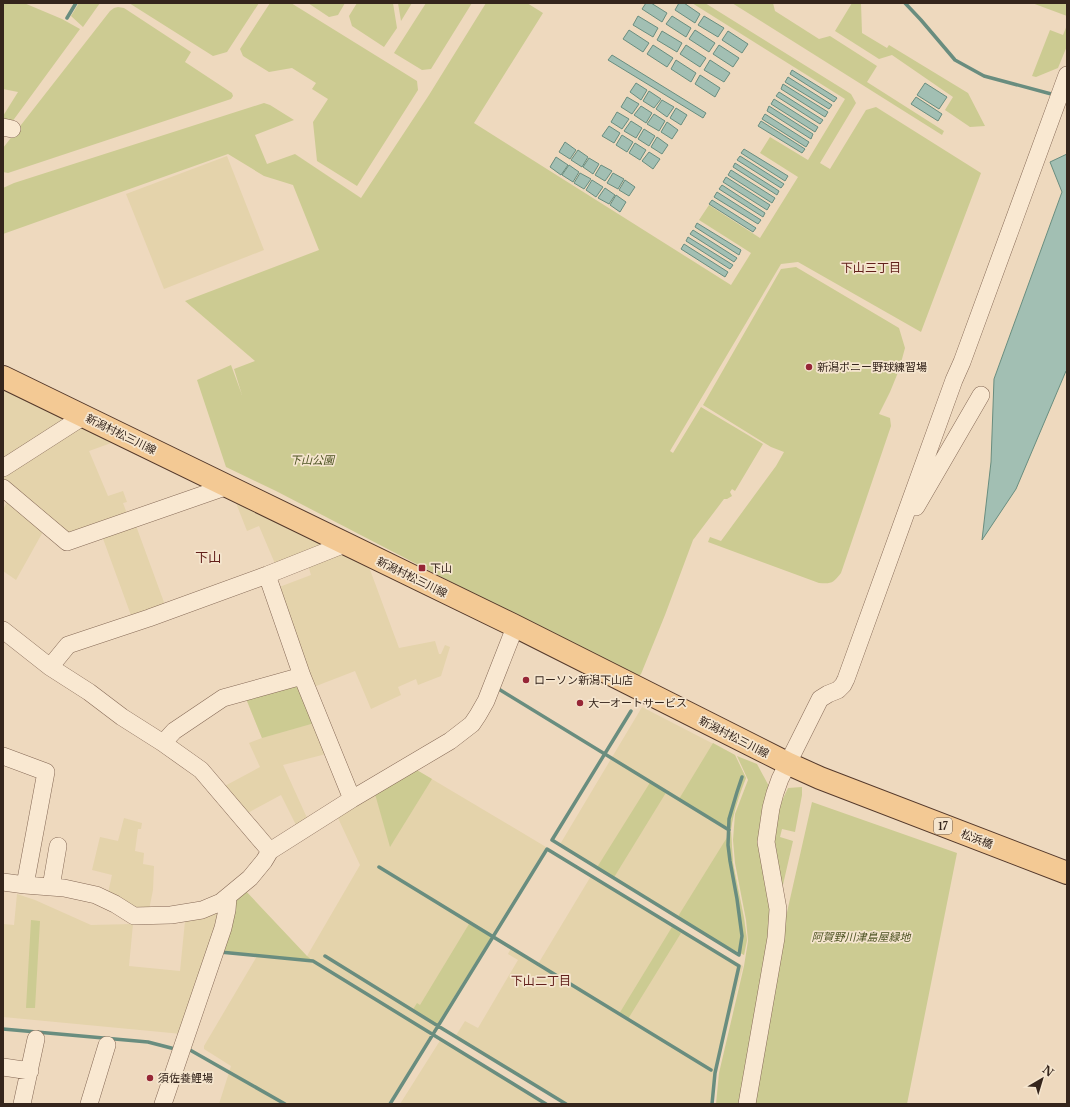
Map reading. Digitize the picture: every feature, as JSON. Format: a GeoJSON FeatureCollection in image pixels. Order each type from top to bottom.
{"type":"FeatureCollection","features":[{"type":"Feature","properties":{"kind":"main road","name":"新潟村松三川線"},"geometry":{"type":"LineString","coordinates":[[3,378],[228,486],[820,778]]}},
{"type":"Feature","properties":{"kind":"main road","name":"松浜橋"},"geometry":{"type":"LineString","coordinates":[[820,778],[1067,873]]}},
{"type":"Feature","properties":{"kind":"street"},"geometry":{"type":"LineString","coordinates":[[747,1104],[776,938],[778,909],[766,842],[771,808],[775,793],[780,779],[789,764],[820,699],[838,690],[846,679],[954,380],[962,362],[1067,75]]}},
{"type":"Feature","properties":{"kind":"street"},"geometry":{"type":"LineString","coordinates":[[902,523],[916,508],[981,394]]}},
{"type":"Feature","properties":{"kind":"street"},"geometry":{"type":"LineString","coordinates":[[3,468],[84,416]]}},
{"type":"Feature","properties":{"kind":"street"},"geometry":{"type":"LineString","coordinates":[[3,488],[67,542],[228,486]]}},
{"type":"Feature","properties":{"kind":"street"},"geometry":{"type":"LineString","coordinates":[[50,667],[68,645],[149,618],[267,575],[346,544]]}},
{"type":"Feature","properties":{"kind":"street"},"geometry":{"type":"LineString","coordinates":[[267,575],[302,676],[352,799]]}},
{"type":"Feature","properties":{"kind":"street"},"geometry":{"type":"LineString","coordinates":[[3,882],[64,888],[96,895],[115,904],[134,916],[171,915],[202,910],[222,902],[250,878],[270,851],[352,799],[450,741],[472,724],[486,701],[515,627]]}},
{"type":"Feature","properties":{"kind":"street"},"geometry":{"type":"LineString","coordinates":[[3,630],[50,667],[90,692],[122,717],[163,743],[201,770],[270,851]]}},
{"type":"Feature","properties":{"kind":"street"},"geometry":{"type":"LineString","coordinates":[[163,743],[174,731],[223,698],[302,676]]}},
{"type":"Feature","properties":{"kind":"street"},"geometry":{"type":"LineString","coordinates":[[3,756],[46,772],[26,885]]}},
{"type":"Feature","properties":{"kind":"street"},"geometry":{"type":"LineString","coordinates":[[51,887],[58,846]]}},
{"type":"Feature","properties":{"kind":"street"},"geometry":{"type":"LineString","coordinates":[[163,1104],[223,928],[228,897]]}},
{"type":"Feature","properties":{"kind":"street"},"geometry":{"type":"LineString","coordinates":[[22,1104],[36,1039]]}},
{"type":"Feature","properties":{"kind":"street"},"geometry":{"type":"LineString","coordinates":[[89,1104],[107,1045]]}},
{"type":"Feature","properties":{"kind":"street"},"geometry":{"type":"LineString","coordinates":[[3,1067],[30,1071]]}},
{"type":"Feature","properties":{"kind":"shaded area"},"geometry":{"type":"Polygon","coordinates":[[[646,3],[651,3],[667,13],[662,22],[642,9],[646,3]]]}},
{"type":"Feature","properties":{"kind":"shaded area"},"geometry":{"type":"Polygon","coordinates":[[[679,3],[684,3],[700,14],[695,23],[675,10],[679,3]]]}},
{"type":"Feature","properties":{"kind":"shaded area"},"geometry":{"type":"Polygon","coordinates":[[[638,16],[658,28],[653,37],[633,25],[638,16]]]}},
{"type":"Feature","properties":{"kind":"shaded area"},"geometry":{"type":"Polygon","coordinates":[[[672,16],[691,28],[686,37],[666,24],[672,16]]]}},
{"type":"Feature","properties":{"kind":"shaded area"},"geometry":{"type":"Polygon","coordinates":[[[704,16],[724,28],[718,37],[698,25],[704,16]]]}},
{"type":"Feature","properties":{"kind":"shaded area"},"geometry":{"type":"Polygon","coordinates":[[[629,30],[649,43],[643,52],[623,39],[629,30]]]}},
{"type":"Feature","properties":{"kind":"shaded area"},"geometry":{"type":"Polygon","coordinates":[[[695,30],[715,43],[709,52],[689,39],[695,30]]]}},
{"type":"Feature","properties":{"kind":"shaded area"},"geometry":{"type":"Polygon","coordinates":[[[662,31],[682,43],[677,52],[657,40],[662,31]]]}},
{"type":"Feature","properties":{"kind":"shaded area"},"geometry":{"type":"Polygon","coordinates":[[[728,31],[748,44],[742,53],[722,40],[728,31]]]}},
{"type":"Feature","properties":{"kind":"shaded area"},"geometry":{"type":"Polygon","coordinates":[[[653,45],[673,58],[667,67],[647,54],[653,45]]]}},
{"type":"Feature","properties":{"kind":"shaded area"},"geometry":{"type":"Polygon","coordinates":[[[686,45],[706,58],[700,67],[680,54],[686,45]]]}},
{"type":"Feature","properties":{"kind":"shaded area"},"geometry":{"type":"Polygon","coordinates":[[[719,45],[739,58],[733,67],[713,54],[719,45]]]}},
{"type":"Feature","properties":{"kind":"shaded area"},"geometry":{"type":"Polygon","coordinates":[[[612,55],[706,113],[703,118],[608,60],[612,55]]]}},
{"type":"Feature","properties":{"kind":"shaded area"},"geometry":{"type":"Polygon","coordinates":[[[676,60],[696,73],[691,82],[671,69],[676,60]]]}},
{"type":"Feature","properties":{"kind":"shaded area"},"geometry":{"type":"Polygon","coordinates":[[[710,60],[730,73],[724,82],[704,70],[710,60]]]}},
{"type":"Feature","properties":{"kind":"shaded area"},"geometry":{"type":"Polygon","coordinates":[[[792,70],[837,98],[834,102],[790,74],[792,70]]]}},
{"type":"Feature","properties":{"kind":"shaded area"},"geometry":{"type":"Polygon","coordinates":[[[700,75],[720,88],[715,97],[695,84],[700,75]]]}},
{"type":"Feature","properties":{"kind":"shaded area"},"geometry":{"type":"Polygon","coordinates":[[[788,77],[832,105],[829,109],[785,82],[788,77]]]}},
{"type":"Feature","properties":{"kind":"shaded area"},"geometry":{"type":"Polygon","coordinates":[[[636,83],[647,90],[641,100],[630,92],[636,83]]]}},
{"type":"Feature","properties":{"kind":"shaded area"},"geometry":{"type":"Polygon","coordinates":[[[925,83],[947,97],[939,109],[917,95],[925,83]]]}},
{"type":"Feature","properties":{"kind":"shaded area"},"geometry":{"type":"Polygon","coordinates":[[[783,84],[828,112],[825,117],[781,89],[783,84]]]}},
{"type":"Feature","properties":{"kind":"shaded area"},"geometry":{"type":"Polygon","coordinates":[[[649,91],[661,99],[654,108],[643,101],[649,91]]]}},
{"type":"Feature","properties":{"kind":"shaded area"},"geometry":{"type":"Polygon","coordinates":[[[779,92],[823,120],[820,124],[776,96],[779,92]]]}},
{"type":"Feature","properties":{"kind":"shaded area"},"geometry":{"type":"Polygon","coordinates":[[[627,97],[639,104],[632,114],[621,107],[627,97]]]}},
{"type":"Feature","properties":{"kind":"shaded area"},"geometry":{"type":"Polygon","coordinates":[[[916,97],[942,114],[938,121],[911,104],[916,97]]]}},
{"type":"Feature","properties":{"kind":"shaded area"},"geometry":{"type":"Polygon","coordinates":[[[774,99],[818,127],[815,132],[771,104],[774,99]]]}},
{"type":"Feature","properties":{"kind":"shaded area"},"geometry":{"type":"Polygon","coordinates":[[[662,100],[674,107],[667,117],[656,109],[662,100]]]}},
{"type":"Feature","properties":{"kind":"shaded area"},"geometry":{"type":"Polygon","coordinates":[[[641,106],[652,113],[646,123],[634,115],[641,106]]]}},
{"type":"Feature","properties":{"kind":"shaded area"},"geometry":{"type":"Polygon","coordinates":[[[769,106],[813,134],[811,139],[767,111],[769,106]]]}},
{"type":"Feature","properties":{"kind":"shaded area"},"geometry":{"type":"Polygon","coordinates":[[[676,108],[687,115],[681,125],[670,118],[676,108]]]}},
{"type":"Feature","properties":{"kind":"shaded area"},"geometry":{"type":"Polygon","coordinates":[[[617,112],[629,119],[622,129],[611,122],[617,112]]]}},
{"type":"Feature","properties":{"kind":"shaded area"},"geometry":{"type":"Polygon","coordinates":[[[654,114],[665,121],[659,131],[647,124],[654,114]]]}},
{"type":"Feature","properties":{"kind":"shaded area"},"geometry":{"type":"Polygon","coordinates":[[[765,114],[809,142],[806,147],[762,119],[765,114]]]}},
{"type":"Feature","properties":{"kind":"shaded area"},"geometry":{"type":"Polygon","coordinates":[[[631,121],[642,128],[636,138],[624,131],[631,121]]]}},
{"type":"Feature","properties":{"kind":"shaded area"},"geometry":{"type":"Polygon","coordinates":[[[761,121],[805,149],[802,153],[758,126],[761,121]]]}},
{"type":"Feature","properties":{"kind":"shaded area"},"geometry":{"type":"Polygon","coordinates":[[[667,122],[678,130],[672,139],[661,132],[667,122]]]}},
{"type":"Feature","properties":{"kind":"shaded area"},"geometry":{"type":"Polygon","coordinates":[[[609,126],[620,133],[614,143],[602,136],[609,126]]]}},
{"type":"Feature","properties":{"kind":"shaded area"},"geometry":{"type":"Polygon","coordinates":[[[644,129],[655,136],[649,146],[638,139],[644,129]]]}},
{"type":"Feature","properties":{"kind":"shaded area"},"geometry":{"type":"Polygon","coordinates":[[[622,135],[633,142],[627,152],[616,145],[622,135]]]}},
{"type":"Feature","properties":{"kind":"shaded area"},"geometry":{"type":"Polygon","coordinates":[[[657,137],[668,145],[662,154],[651,147],[657,137]]]}},
{"type":"Feature","properties":{"kind":"shaded area"},"geometry":{"type":"Polygon","coordinates":[[[565,142],[576,150],[570,159],[559,152],[565,142]]]}},
{"type":"Feature","properties":{"kind":"shaded area"},"geometry":{"type":"Polygon","coordinates":[[[635,143],[646,150],[640,160],[629,153],[635,143]]]}},
{"type":"Feature","properties":{"kind":"shaded area"},"geometry":{"type":"Polygon","coordinates":[[[744,149],[788,176],[785,181],[741,153],[744,149]]]}},
{"type":"Feature","properties":{"kind":"shaded area"},"geometry":{"type":"Polygon","coordinates":[[[578,150],[588,157],[582,167],[571,160],[578,150]]]}},
{"type":"Feature","properties":{"kind":"shaded area"},"geometry":{"type":"Polygon","coordinates":[[[649,152],[660,159],[653,169],[642,161],[649,152]]]}},
{"type":"Feature","properties":{"kind":"shaded area"},"geometry":{"type":"Polygon","coordinates":[[[1067,154],[1067,370],[1016,489],[982,540],[991,462],[994,379],[1062,192],[1050,162],[1067,154]]]}},
{"type":"Feature","properties":{"kind":"shaded area"},"geometry":{"type":"Polygon","coordinates":[[[227,156],[264,250],[164,289],[126,194],[227,156]]]}},
{"type":"Feature","properties":{"kind":"shaded area"},"geometry":{"type":"Polygon","coordinates":[[[740,156],[784,184],[781,188],[737,160],[740,156]]]}},
{"type":"Feature","properties":{"kind":"shaded area"},"geometry":{"type":"Polygon","coordinates":[[[556,157],[568,165],[561,175],[550,167],[556,157]]]}},
{"type":"Feature","properties":{"kind":"shaded area"},"geometry":{"type":"Polygon","coordinates":[[[589,158],[599,164],[593,174],[583,167],[589,158]]]}},
{"type":"Feature","properties":{"kind":"shaded area"},"geometry":{"type":"Polygon","coordinates":[[[735,163],[779,191],[777,195],[733,167],[735,163]]]}},
{"type":"Feature","properties":{"kind":"shaded area"},"geometry":{"type":"Polygon","coordinates":[[[569,165],[579,172],[573,182],[562,175],[569,165]]]}},
{"type":"Feature","properties":{"kind":"shaded area"},"geometry":{"type":"Polygon","coordinates":[[[601,165],[612,171],[605,181],[595,175],[601,165]]]}},
{"type":"Feature","properties":{"kind":"shaded area"},"geometry":{"type":"Polygon","coordinates":[[[731,170],[775,198],[772,203],[728,175],[731,170]]]}},
{"type":"Feature","properties":{"kind":"shaded area"},"geometry":{"type":"Polygon","coordinates":[[[580,173],[591,179],[584,189],[574,183],[580,173]]]}},
{"type":"Feature","properties":{"kind":"shaded area"},"geometry":{"type":"Polygon","coordinates":[[[613,173],[624,179],[618,189],[607,183],[613,173]]]}},
{"type":"Feature","properties":{"kind":"shaded area"},"geometry":{"type":"Polygon","coordinates":[[[726,177],[770,205],[767,210],[723,182],[726,177]]]}},
{"type":"Feature","properties":{"kind":"shaded area"},"geometry":{"type":"Polygon","coordinates":[[[592,180],[603,187],[596,197],[586,190],[592,180]]]}},
{"type":"Feature","properties":{"kind":"shaded area"},"geometry":{"type":"Polygon","coordinates":[[[625,180],[635,187],[629,196],[619,190],[625,180]]]}},
{"type":"Feature","properties":{"kind":"shaded area"},"geometry":{"type":"Polygon","coordinates":[[[722,185],[765,213],[763,217],[719,189],[722,185]]]}},
{"type":"Feature","properties":{"kind":"shaded area"},"geometry":{"type":"Polygon","coordinates":[[[605,188],[615,195],[609,204],[598,198],[605,188]]]}},
{"type":"Feature","properties":{"kind":"shaded area"},"geometry":{"type":"Polygon","coordinates":[[[717,192],[761,220],[758,224],[714,197],[717,192]]]}},
{"type":"Feature","properties":{"kind":"shaded area"},"geometry":{"type":"Polygon","coordinates":[[[616,195],[626,202],[620,212],[610,205],[616,195]]]}},
{"type":"Feature","properties":{"kind":"shaded area"},"geometry":{"type":"Polygon","coordinates":[[[712,200],[756,228],[753,232],[709,204],[712,200]]]}},
{"type":"Feature","properties":{"kind":"shaded area"},"geometry":{"type":"Polygon","coordinates":[[[697,223],[741,250],[739,255],[695,227],[697,223]]]}},
{"type":"Feature","properties":{"kind":"shaded area"},"geometry":{"type":"Polygon","coordinates":[[[693,230],[737,258],[734,262],[690,234],[693,230]]]}},
{"type":"Feature","properties":{"kind":"shaded area"},"geometry":{"type":"Polygon","coordinates":[[[688,237],[733,265],[730,269],[686,241],[688,237]]]}},
{"type":"Feature","properties":{"kind":"shaded area"},"geometry":{"type":"Polygon","coordinates":[[[684,244],[728,272],[725,277],[681,249],[684,244]]]}},
{"type":"Feature","properties":{"kind":"shaded area"},"geometry":{"type":"Polygon","coordinates":[[[3,387],[114,442],[89,451],[108,496],[123,491],[127,502],[123,503],[131,524],[135,523],[165,605],[132,618],[98,525],[67,536],[49,521],[16,580],[3,571],[3,510],[13,490],[3,481],[3,387]]]}},
{"type":"Feature","properties":{"kind":"shaded area"},"geometry":{"type":"Polygon","coordinates":[[[236,503],[325,545],[276,566],[259,526],[247,531],[236,503]]]}},
{"type":"Feature","properties":{"kind":"shaded area"},"geometry":{"type":"Polygon","coordinates":[[[340,553],[369,567],[399,648],[435,641],[439,654],[441,654],[445,645],[450,647],[441,676],[418,685],[416,679],[398,687],[401,695],[371,709],[355,671],[311,688],[274,589],[311,575],[308,565],[340,553]]]}},
{"type":"Feature","properties":{"kind":"shaded area"},"geometry":{"type":"Polygon","coordinates":[[[301,679],[330,753],[283,765],[308,820],[297,827],[281,795],[244,815],[221,788],[260,767],[249,743],[262,738],[245,696],[301,679]]]}},
{"type":"Feature","properties":{"kind":"shaded area"},"geometry":{"type":"Polygon","coordinates":[[[642,707],[735,755],[746,778],[733,814],[731,831],[733,863],[747,940],[744,955],[716,941],[559,846],[642,707]]]}},
{"type":"Feature","properties":{"kind":"shaded area"},"geometry":{"type":"Polygon","coordinates":[[[415,769],[546,847],[388,1104],[219,1104],[231,1066],[204,1049],[204,1046],[257,956],[219,952],[307,956],[360,865],[338,818],[415,769]]]}},
{"type":"Feature","properties":{"kind":"shaded area"},"geometry":{"type":"Polygon","coordinates":[[[124,818],[142,823],[141,829],[138,829],[135,851],[144,853],[143,864],[154,866],[153,890],[149,910],[135,910],[108,893],[112,875],[92,870],[100,837],[118,841],[124,818]]]}},
{"type":"Feature","properties":{"kind":"shaded area"},"geometry":{"type":"Polygon","coordinates":[[[591,876],[743,966],[716,1072],[713,1104],[564,1104],[455,1037],[465,1021],[478,1028],[518,960],[508,954],[511,948],[538,964],[591,876]]]}},
{"type":"Feature","properties":{"kind":"shaded area"},"geometry":{"type":"Polygon","coordinates":[[[17,894],[35,900],[91,925],[133,924],[129,966],[180,971],[185,921],[220,911],[182,1034],[3,1017],[3,924],[14,925],[17,894]]]}},
{"type":"Feature","properties":{"kind":"shaded area"},"geometry":{"type":"Polygon","coordinates":[[[441,1039],[546,1104],[400,1104],[441,1039]]]}},
{"type":"Feature","properties":{"kind":"green space"},"geometry":{"type":"Polygon","coordinates":[[[3,3],[24,3],[62,19],[80,29],[9,126],[3,124],[3,116],[18,92],[3,89],[3,3]]]}},
{"type":"Feature","properties":{"kind":"green space"},"geometry":{"type":"Polygon","coordinates":[[[79,3],[100,3],[83,27],[71,16],[79,3]]]}},
{"type":"Feature","properties":{"kind":"green space"},"geometry":{"type":"Polygon","coordinates":[[[129,3],[259,3],[227,52],[213,56],[129,3]]]}},
{"type":"Feature","properties":{"kind":"green space"},"geometry":{"type":"Polygon","coordinates":[[[270,3],[291,3],[417,81],[418,90],[357,186],[317,161],[313,122],[328,99],[312,89],[316,83],[292,68],[269,72],[243,56],[240,49],[270,3]]]}},
{"type":"Feature","properties":{"kind":"green space"},"geometry":{"type":"Polygon","coordinates":[[[308,3],[345,3],[338,15],[329,17],[308,3]]]}},
{"type":"Feature","properties":{"kind":"green space"},"geometry":{"type":"Polygon","coordinates":[[[357,3],[393,3],[397,28],[384,47],[352,26],[349,16],[357,3]]]}},
{"type":"Feature","properties":{"kind":"green space"},"geometry":{"type":"Polygon","coordinates":[[[398,3],[412,3],[401,21],[398,3]]]}},
{"type":"Feature","properties":{"kind":"green space"},"geometry":{"type":"Polygon","coordinates":[[[426,3],[472,3],[431,69],[422,70],[394,53],[426,3]]]}},
{"type":"Feature","properties":{"kind":"green space","name":"下山公園"},"geometry":{"type":"Polygon","coordinates":[[[486,3],[527,3],[543,13],[474,123],[731,285],[751,253],[699,220],[709,205],[760,238],[798,177],[760,153],[770,137],[808,160],[845,99],[692,3],[705,3],[851,94],[856,103],[820,163],[830,169],[866,110],[876,107],[981,173],[921,332],[798,262],[781,264],[670,451],[673,453],[701,407],[763,444],[735,491],[732,489],[730,492],[732,496],[724,499],[693,540],[665,615],[641,674],[638,677],[634,677],[276,491],[226,467],[197,380],[231,365],[242,395],[234,369],[255,361],[185,301],[319,250],[293,185],[264,176],[228,154],[3,234],[3,188],[14,183],[264,103],[270,105],[294,120],[255,135],[267,164],[295,154],[361,198],[429,95],[486,3]]]}},
{"type":"Feature","properties":{"kind":"green space"},"geometry":{"type":"Polygon","coordinates":[[[732,3],[773,3],[775,11],[819,39],[830,36],[877,66],[867,82],[944,131],[942,135],[732,3]]]}},
{"type":"Feature","properties":{"kind":"green space"},"geometry":{"type":"Polygon","coordinates":[[[852,3],[861,3],[862,33],[887,48],[889,45],[968,93],[985,126],[970,127],[945,110],[953,97],[892,55],[879,59],[835,31],[852,3]]]}},
{"type":"Feature","properties":{"kind":"green space"},"geometry":{"type":"Polygon","coordinates":[[[1032,3],[1067,3],[1067,16],[1032,3]]]}},
{"type":"Feature","properties":{"kind":"green space"},"geometry":{"type":"Polygon","coordinates":[[[118,7],[124,8],[191,52],[185,62],[232,93],[233,96],[231,99],[8,173],[3,172],[3,148],[110,11],[118,7]]]}},
{"type":"Feature","properties":{"kind":"green space"},"geometry":{"type":"Polygon","coordinates":[[[1067,25],[1067,46],[1058,68],[1036,77],[1032,76],[1050,30],[1063,35],[1067,25]]]}},
{"type":"Feature","properties":{"kind":"green space"},"geometry":{"type":"Polygon","coordinates":[[[796,267],[899,328],[905,348],[899,370],[879,414],[890,418],[891,426],[841,573],[834,581],[827,583],[819,583],[708,542],[710,537],[721,541],[776,466],[784,452],[771,447],[703,405],[781,269],[796,267]]]}},
{"type":"Feature","properties":{"kind":"green space"},"geometry":{"type":"Polygon","coordinates":[[[301,679],[318,722],[262,738],[245,696],[301,679]]]}},
{"type":"Feature","properties":{"kind":"green space"},"geometry":{"type":"Polygon","coordinates":[[[713,743],[735,755],[746,778],[737,803],[731,829],[679,799],[713,743]]]}},
{"type":"Feature","properties":{"kind":"green space"},"geometry":{"type":"Polygon","coordinates":[[[737,756],[757,764],[770,788],[763,807],[758,845],[770,912],[771,937],[741,1104],[716,1104],[719,1073],[744,966],[748,941],[746,920],[735,863],[733,840],[735,814],[748,780],[737,756]]]}},
{"type":"Feature","properties":{"kind":"green space"},"geometry":{"type":"Polygon","coordinates":[[[415,769],[432,779],[390,847],[375,794],[415,769]]]}},
{"type":"Feature","properties":{"kind":"green space"},"geometry":{"type":"Polygon","coordinates":[[[651,781],[667,791],[613,879],[596,869],[651,781]]]}},
{"type":"Feature","properties":{"kind":"green space"},"geometry":{"type":"Polygon","coordinates":[[[802,787],[802,795],[795,832],[782,829],[780,837],[793,841],[782,889],[774,836],[779,807],[788,788],[802,787]]]}},
{"type":"Feature","properties":{"kind":"green space","name":"阿賀野川津島屋緑地"},"geometry":{"type":"Polygon","coordinates":[[[812,802],[957,853],[907,1104],[752,1104],[785,921],[812,802]]]}},
{"type":"Feature","properties":{"kind":"green space"},"geometry":{"type":"Polygon","coordinates":[[[731,831],[733,863],[747,940],[744,955],[716,941],[677,918],[731,831]]]}},
{"type":"Feature","properties":{"kind":"green space"},"geometry":{"type":"Polygon","coordinates":[[[244,889],[313,961],[219,952],[234,903],[244,889]]]}},
{"type":"Feature","properties":{"kind":"green space"},"geometry":{"type":"Polygon","coordinates":[[[31,920],[40,921],[35,1008],[26,1008],[31,920]]]}},
{"type":"Feature","properties":{"kind":"green space"},"geometry":{"type":"Polygon","coordinates":[[[469,924],[491,937],[436,1026],[412,1011],[417,1003],[420,1005],[469,924]]]}},
{"type":"Feature","properties":{"kind":"green space"},"geometry":{"type":"Polygon","coordinates":[[[672,927],[681,933],[628,1019],[619,1014],[672,927]]]}},
{"type":"Feature","properties":{"kind":"waterway"},"geometry":{"type":"LineString","coordinates":[[67,18],[76,3]]}},
{"type":"Feature","properties":{"kind":"waterway"},"geometry":{"type":"LineString","coordinates":[[905,3],[955,60],[984,76],[1055,95]]}},
{"type":"Feature","properties":{"kind":"waterway"},"geometry":{"type":"LineString","coordinates":[[497,688],[729,830]]}},
{"type":"Feature","properties":{"kind":"waterway"},"geometry":{"type":"LineString","coordinates":[[631,711],[552,840],[739,955],[742,936],[728,845],[729,819],[742,777]]}},
{"type":"Feature","properties":{"kind":"waterway"},"geometry":{"type":"LineString","coordinates":[[390,1104],[547,849],[739,966],[715,1073],[712,1104]]}},
{"type":"Feature","properties":{"kind":"waterway"},"geometry":{"type":"LineString","coordinates":[[379,867],[711,1070]]}},
{"type":"Feature","properties":{"kind":"waterway"},"geometry":{"type":"LineString","coordinates":[[220,952],[313,961],[546,1104]]}},
{"type":"Feature","properties":{"kind":"waterway"},"geometry":{"type":"LineString","coordinates":[[325,956],[566,1104]]}},
{"type":"Feature","properties":{"kind":"waterway"},"geometry":{"type":"LineString","coordinates":[[3,1029],[148,1042],[175,1049]]}},
{"type":"Feature","properties":{"kind":"waterway"},"geometry":{"type":"LineString","coordinates":[[190,1050],[285,1104]]}},
{"type":"Feature","properties":{"kind":"place","name":"新潟ポニー野球練習場"},"geometry":{"type":"Point","coordinates":[809,367]}},
{"type":"Feature","properties":{"kind":"place","name":"下山"},"geometry":{"type":"Point","coordinates":[422,568]}},
{"type":"Feature","properties":{"kind":"place","name":"ローソン新潟下山店"},"geometry":{"type":"Point","coordinates":[526,680]}},
{"type":"Feature","properties":{"kind":"place","name":"大一オートサービス"},"geometry":{"type":"Point","coordinates":[580,703]}},
{"type":"Feature","properties":{"kind":"place","name":"須佐養鯉場"},"geometry":{"type":"Point","coordinates":[150,1078]}},
{"type":"Feature","properties":{"kind":"district","name":"下山三丁目"},"geometry":{"type":"Point","coordinates":[871,268]}},
{"type":"Feature","properties":{"kind":"district","name":"下山"},"geometry":{"type":"Point","coordinates":[208,557]}},
{"type":"Feature","properties":{"kind":"district","name":"下山二丁目"},"geometry":{"type":"Point","coordinates":[541,981]}}]}
